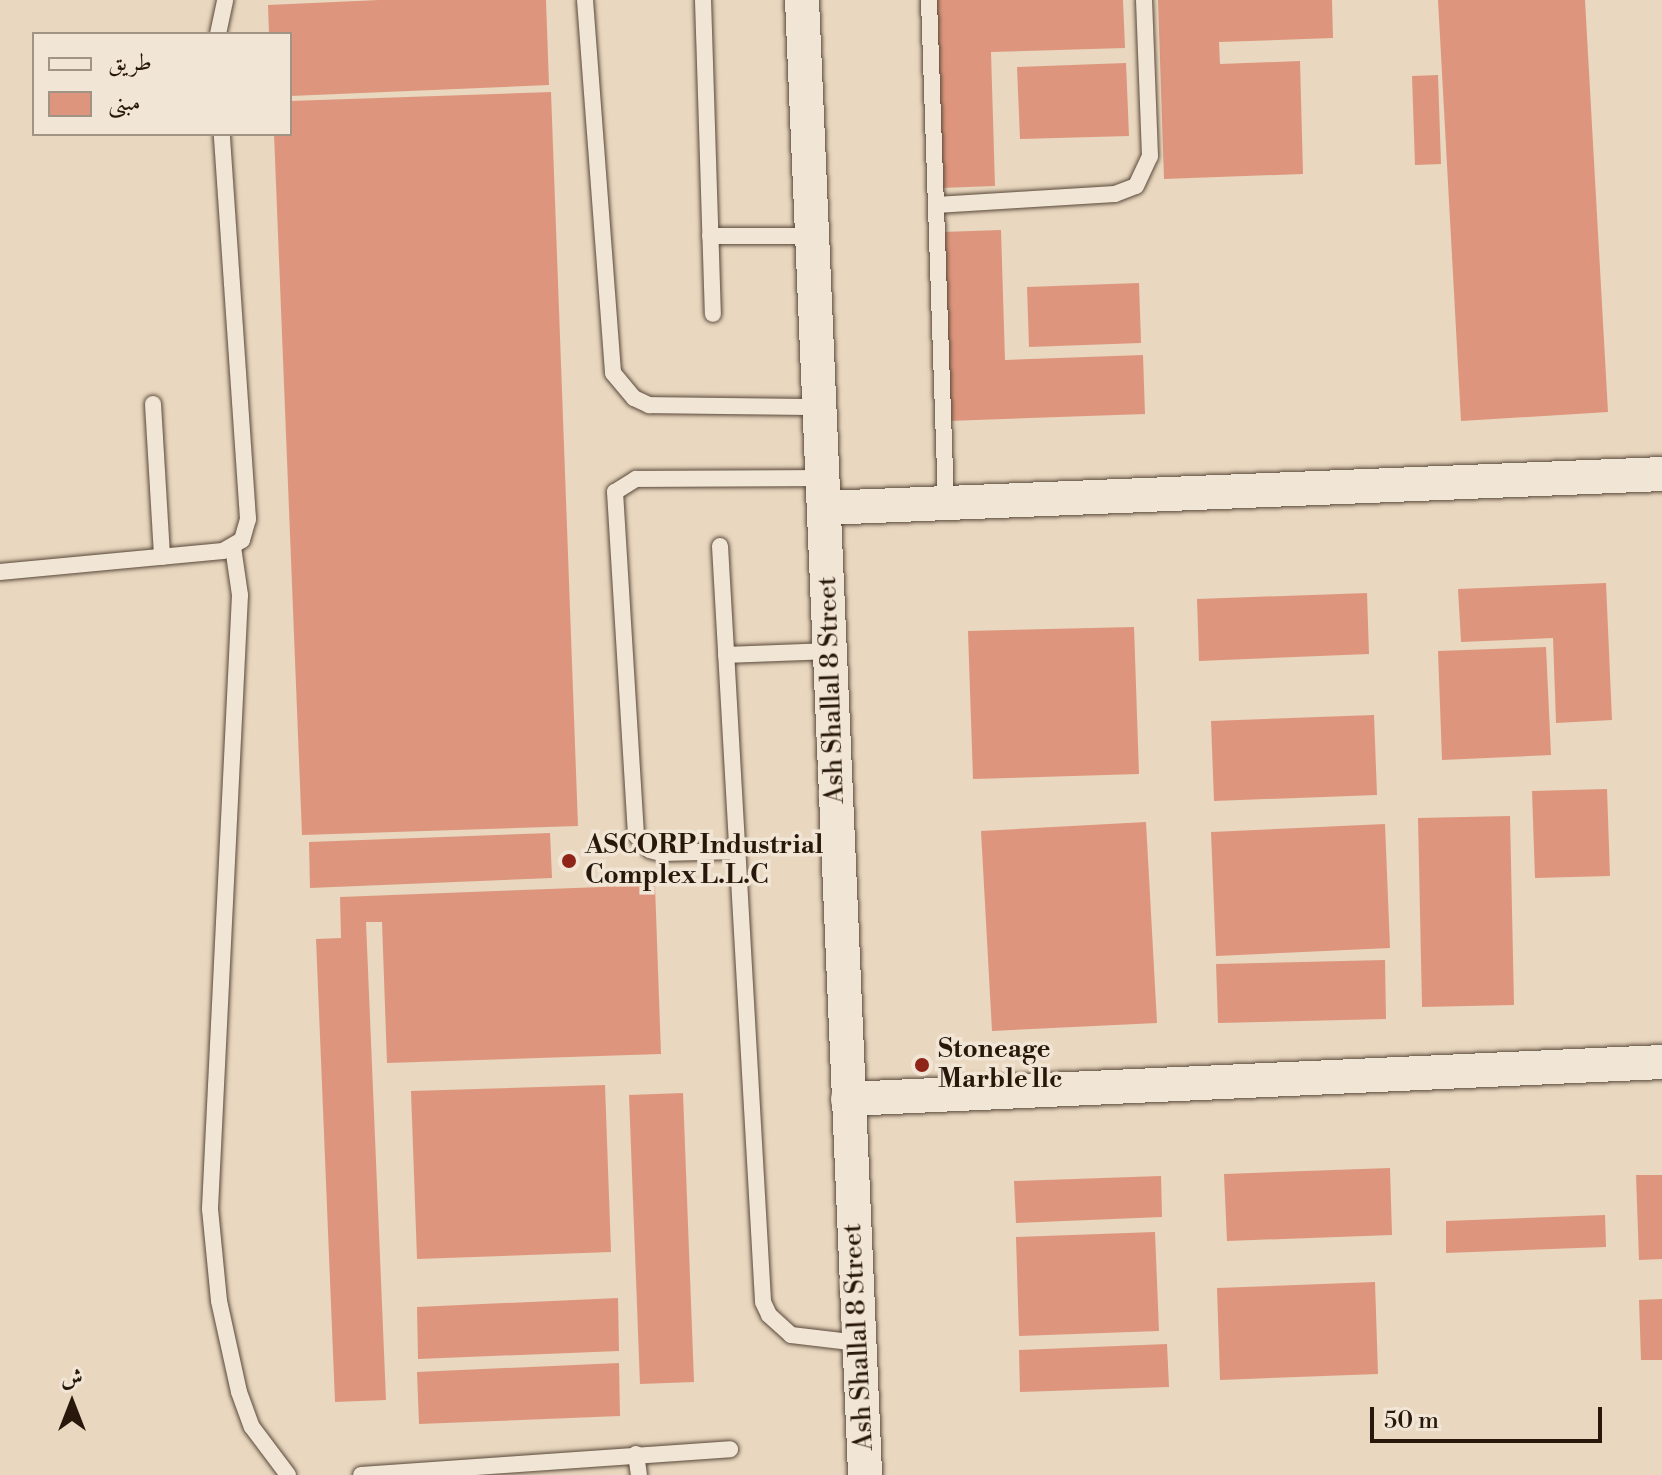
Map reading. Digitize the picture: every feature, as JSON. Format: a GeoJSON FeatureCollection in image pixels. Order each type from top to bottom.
{"type":"FeatureCollection","features":[{"type":"Feature","properties":{"kind":"street","name":"Ash Shallal 8 Street"},"geometry":{"type":"LineString","coordinates":[[802,0],[865,1475]]}},
{"type":"Feature","properties":{"kind":"street"},"geometry":{"type":"LineString","coordinates":[[824,493],[946,503],[1662,474]]}},
{"type":"Feature","properties":{"kind":"street"},"geometry":{"type":"LineString","coordinates":[[848,1099],[1662,1062]]}},
{"type":"Feature","properties":{"kind":"lane"},"geometry":{"type":"LineString","coordinates":[[218,32],[225,0]]}},
{"type":"Feature","properties":{"kind":"lane"},"geometry":{"type":"LineString","coordinates":[[585,0],[613,373],[621,387],[649,405],[820,407]]}},
{"type":"Feature","properties":{"kind":"lane"},"geometry":{"type":"LineString","coordinates":[[703,0],[713,314]]}},
{"type":"Feature","properties":{"kind":"lane"},"geometry":{"type":"LineString","coordinates":[[929,0],[946,503]]}},
{"type":"Feature","properties":{"kind":"lane"},"geometry":{"type":"LineString","coordinates":[[936,205],[1115,194],[1136,186],[1150,156],[1144,0]]}},
{"type":"Feature","properties":{"kind":"lane"},"geometry":{"type":"LineString","coordinates":[[0,572],[162,557],[233,547],[242,540],[248,519],[222,136]]}},
{"type":"Feature","properties":{"kind":"lane"},"geometry":{"type":"LineString","coordinates":[[710,236],[813,236]]}},
{"type":"Feature","properties":{"kind":"lane"},"geometry":{"type":"LineString","coordinates":[[153,404],[162,557]]}},
{"type":"Feature","properties":{"kind":"lane"},"geometry":{"type":"LineString","coordinates":[[737,851],[661,853],[641,844],[636,835],[615,492],[636,479],[824,493]]}},
{"type":"Feature","properties":{"kind":"lane"},"geometry":{"type":"LineString","coordinates":[[720,546],[763,1302],[769,1315],[791,1335],[859,1343]]}},
{"type":"Feature","properties":{"kind":"lane"},"geometry":{"type":"LineString","coordinates":[[233,547],[240,595],[210,1209],[219,1301],[239,1392],[252,1427],[288,1475]]}},
{"type":"Feature","properties":{"kind":"lane"},"geometry":{"type":"LineString","coordinates":[[726,655],[830,651]]}},
{"type":"Feature","properties":{"kind":"lane"},"geometry":{"type":"LineString","coordinates":[[361,1475],[730,1449]]}},
{"type":"Feature","properties":{"kind":"lane"},"geometry":{"type":"LineString","coordinates":[[636,1454],[639,1475]]}},
{"type":"Feature","properties":{"kind":"building"},"geometry":{"type":"Polygon","coordinates":[[[379,0],[546,0],[549,85],[292,96],[292,32],[269,32],[268,5],[379,0]]]}},
{"type":"Feature","properties":{"kind":"building"},"geometry":{"type":"Polygon","coordinates":[[[935,0],[1123,0],[1125,48],[991,52],[995,186],[941,188],[935,0]]]}},
{"type":"Feature","properties":{"kind":"building"},"geometry":{"type":"Polygon","coordinates":[[[1158,0],[1332,0],[1333,38],[1219,42],[1220,64],[1300,61],[1303,174],[1164,179],[1158,0]]]}},
{"type":"Feature","properties":{"kind":"building"},"geometry":{"type":"Polygon","coordinates":[[[1438,0],[1585,0],[1608,412],[1461,421],[1438,0]]]}},
{"type":"Feature","properties":{"kind":"building"},"geometry":{"type":"Polygon","coordinates":[[[1126,63],[1129,136],[1020,139],[1017,67],[1126,63]]]}},
{"type":"Feature","properties":{"kind":"building"},"geometry":{"type":"Polygon","coordinates":[[[1438,75],[1441,164],[1415,165],[1412,76],[1438,75]]]}},
{"type":"Feature","properties":{"kind":"building"},"geometry":{"type":"Polygon","coordinates":[[[551,92],[578,826],[302,835],[274,136],[292,136],[292,101],[551,92]]]}},
{"type":"Feature","properties":{"kind":"building"},"geometry":{"type":"Polygon","coordinates":[[[1001,230],[1005,360],[1143,355],[1145,414],[948,421],[942,232],[1001,230]]]}},
{"type":"Feature","properties":{"kind":"building"},"geometry":{"type":"Polygon","coordinates":[[[1139,283],[1141,343],[1029,347],[1027,287],[1139,283]]]}},
{"type":"Feature","properties":{"kind":"building"},"geometry":{"type":"Polygon","coordinates":[[[1606,583],[1612,720],[1556,723],[1553,638],[1461,642],[1458,589],[1606,583]]]}},
{"type":"Feature","properties":{"kind":"building"},"geometry":{"type":"Polygon","coordinates":[[[1367,593],[1369,654],[1199,661],[1197,599],[1367,593]]]}},
{"type":"Feature","properties":{"kind":"building"},"geometry":{"type":"Polygon","coordinates":[[[1134,627],[1139,774],[973,779],[968,631],[1134,627]]]}},
{"type":"Feature","properties":{"kind":"building"},"geometry":{"type":"Polygon","coordinates":[[[1546,647],[1551,755],[1442,760],[1438,651],[1546,647]]]}},
{"type":"Feature","properties":{"kind":"building"},"geometry":{"type":"Polygon","coordinates":[[[1374,715],[1377,795],[1214,801],[1211,721],[1374,715]]]}},
{"type":"Feature","properties":{"kind":"building"},"geometry":{"type":"Polygon","coordinates":[[[1607,789],[1610,876],[1535,878],[1532,791],[1607,789]]]}},
{"type":"Feature","properties":{"kind":"building"},"geometry":{"type":"Polygon","coordinates":[[[1510,816],[1514,1005],[1422,1007],[1418,818],[1510,816]]]}},
{"type":"Feature","properties":{"kind":"building"},"geometry":{"type":"Polygon","coordinates":[[[1146,822],[1157,1023],[992,1031],[981,831],[1146,822]]]}},
{"type":"Feature","properties":{"kind":"building"},"geometry":{"type":"Polygon","coordinates":[[[1385,824],[1390,948],[1216,956],[1211,832],[1385,824]]]}},
{"type":"Feature","properties":{"kind":"building"},"geometry":{"type":"Polygon","coordinates":[[[550,833],[552,878],[310,888],[309,842],[550,833]]]}},
{"type":"Feature","properties":{"kind":"building"},"geometry":{"type":"Polygon","coordinates":[[[655,885],[661,1054],[387,1063],[382,922],[366,922],[386,1400],[335,1402],[316,939],[341,938],[340,897],[655,885]]]}},
{"type":"Feature","properties":{"kind":"building"},"geometry":{"type":"Polygon","coordinates":[[[1385,960],[1386,1019],[1218,1023],[1216,964],[1385,960]]]}},
{"type":"Feature","properties":{"kind":"building"},"geometry":{"type":"Polygon","coordinates":[[[605,1085],[611,1252],[417,1259],[411,1091],[605,1085]]]}},
{"type":"Feature","properties":{"kind":"building"},"geometry":{"type":"Polygon","coordinates":[[[683,1093],[694,1382],[640,1384],[629,1095],[683,1093]]]}},
{"type":"Feature","properties":{"kind":"building"},"geometry":{"type":"Polygon","coordinates":[[[1390,1168],[1392,1235],[1227,1241],[1224,1174],[1390,1168]]]}},
{"type":"Feature","properties":{"kind":"building"},"geometry":{"type":"Polygon","coordinates":[[[1636,1175],[1662,1175],[1662,1259],[1639,1260],[1636,1175]]]}},
{"type":"Feature","properties":{"kind":"building"},"geometry":{"type":"Polygon","coordinates":[[[1161,1176],[1162,1217],[1016,1223],[1014,1181],[1161,1176]]]}},
{"type":"Feature","properties":{"kind":"building"},"geometry":{"type":"Polygon","coordinates":[[[1605,1215],[1606,1247],[1446,1253],[1446,1221],[1605,1215]]]}},
{"type":"Feature","properties":{"kind":"building"},"geometry":{"type":"Polygon","coordinates":[[[1155,1232],[1159,1331],[1019,1336],[1016,1237],[1155,1232]]]}},
{"type":"Feature","properties":{"kind":"building"},"geometry":{"type":"Polygon","coordinates":[[[1375,1282],[1378,1374],[1220,1380],[1217,1288],[1375,1282]]]}},
{"type":"Feature","properties":{"kind":"building"},"geometry":{"type":"Polygon","coordinates":[[[618,1298],[619,1351],[418,1359],[417,1307],[618,1298]]]}},
{"type":"Feature","properties":{"kind":"building"},"geometry":{"type":"Polygon","coordinates":[[[1662,1299],[1662,1360],[1641,1360],[1639,1300],[1662,1299]]]}},
{"type":"Feature","properties":{"kind":"building"},"geometry":{"type":"Polygon","coordinates":[[[1167,1344],[1169,1387],[1020,1392],[1019,1350],[1167,1344]]]}},
{"type":"Feature","properties":{"kind":"building"},"geometry":{"type":"Polygon","coordinates":[[[619,1363],[620,1416],[419,1424],[417,1372],[619,1363]]]}},
{"type":"Feature","properties":{"kind":"place","name":"ASCORP Industrial Complex L.L.C"},"geometry":{"type":"Point","coordinates":[569,861]}},
{"type":"Feature","properties":{"kind":"place","name":"Stoneage Marble llc"},"geometry":{"type":"Point","coordinates":[922,1065]}}]}
